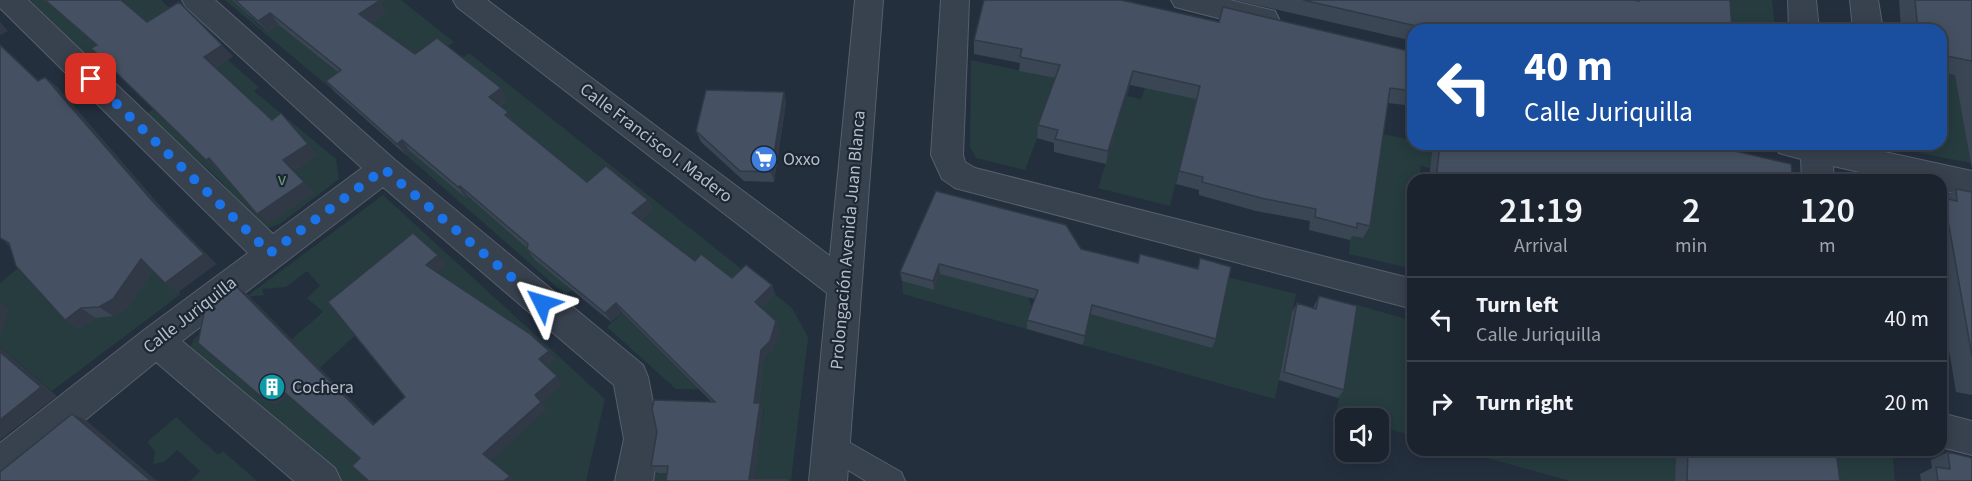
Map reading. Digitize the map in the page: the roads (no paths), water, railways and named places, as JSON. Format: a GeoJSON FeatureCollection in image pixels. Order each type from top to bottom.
{"type":"FeatureCollection","features":[{"type":"Feature","properties":{"kind":"street"},"geometry":{"type":"LineString","coordinates":[[10,0],[270,253]]}},
{"type":"Feature","properties":{"kind":"street"},"geometry":{"type":"LineString","coordinates":[[196,0],[384,169],[630,377],[642,439],[634,481]]}},
{"type":"Feature","properties":{"kind":"street","name":"Calle Francisco I. Madero"},"geometry":{"type":"LineString","coordinates":[[467,0],[844,286]]}},
{"type":"Feature","properties":{"kind":"street","name":"Prolongación Avenida Juan Blanca"},"geometry":{"type":"LineString","coordinates":[[828,481],[869,0]]}},
{"type":"Feature","properties":{"kind":"street"},"geometry":{"type":"LineString","coordinates":[[956,0],[947,155],[953,170],[966,179],[1407,292]]}},
{"type":"Feature","properties":{"kind":"street"},"geometry":{"type":"LineString","coordinates":[[1185,0],[1287,24]]}},
{"type":"Feature","properties":{"kind":"street"},"geometry":{"type":"LineString","coordinates":[[1802,0],[1804,24]]}},
{"type":"Feature","properties":{"kind":"street"},"geometry":{"type":"LineString","coordinates":[[1864,0],[1867,24]]}},
{"type":"Feature","properties":{"kind":"street"},"geometry":{"type":"LineString","coordinates":[[1810,154],[1886,163],[1931,174]]}},
{"type":"Feature","properties":{"kind":"street","name":"Calle Juriquilla"},"geometry":{"type":"LineString","coordinates":[[0,466],[156,341],[384,169]]}},
{"type":"Feature","properties":{"kind":"street"},"geometry":{"type":"LineString","coordinates":[[1947,178],[1972,184]]}},
{"type":"Feature","properties":{"kind":"street"},"geometry":{"type":"LineString","coordinates":[[156,341],[322,481]]}},
{"type":"Feature","properties":{"kind":"street"},"geometry":{"type":"LineString","coordinates":[[1947,432],[1972,438]]}},
{"type":"Feature","properties":{"kind":"lane"},"geometry":{"type":"LineString","coordinates":[[831,445],[891,481]]}},
{"type":"Feature","properties":{"kind":"place","name":"Oxxo"},"geometry":{"type":"Point","coordinates":[764,159]}},
{"type":"Feature","properties":{"kind":"place","name":"Cochera"},"geometry":{"type":"Point","coordinates":[272,387]}},
{"type":"Feature","properties":{"kind":"park label","name":"v"},"geometry":{"type":"Point","coordinates":[282,179]}}]}
